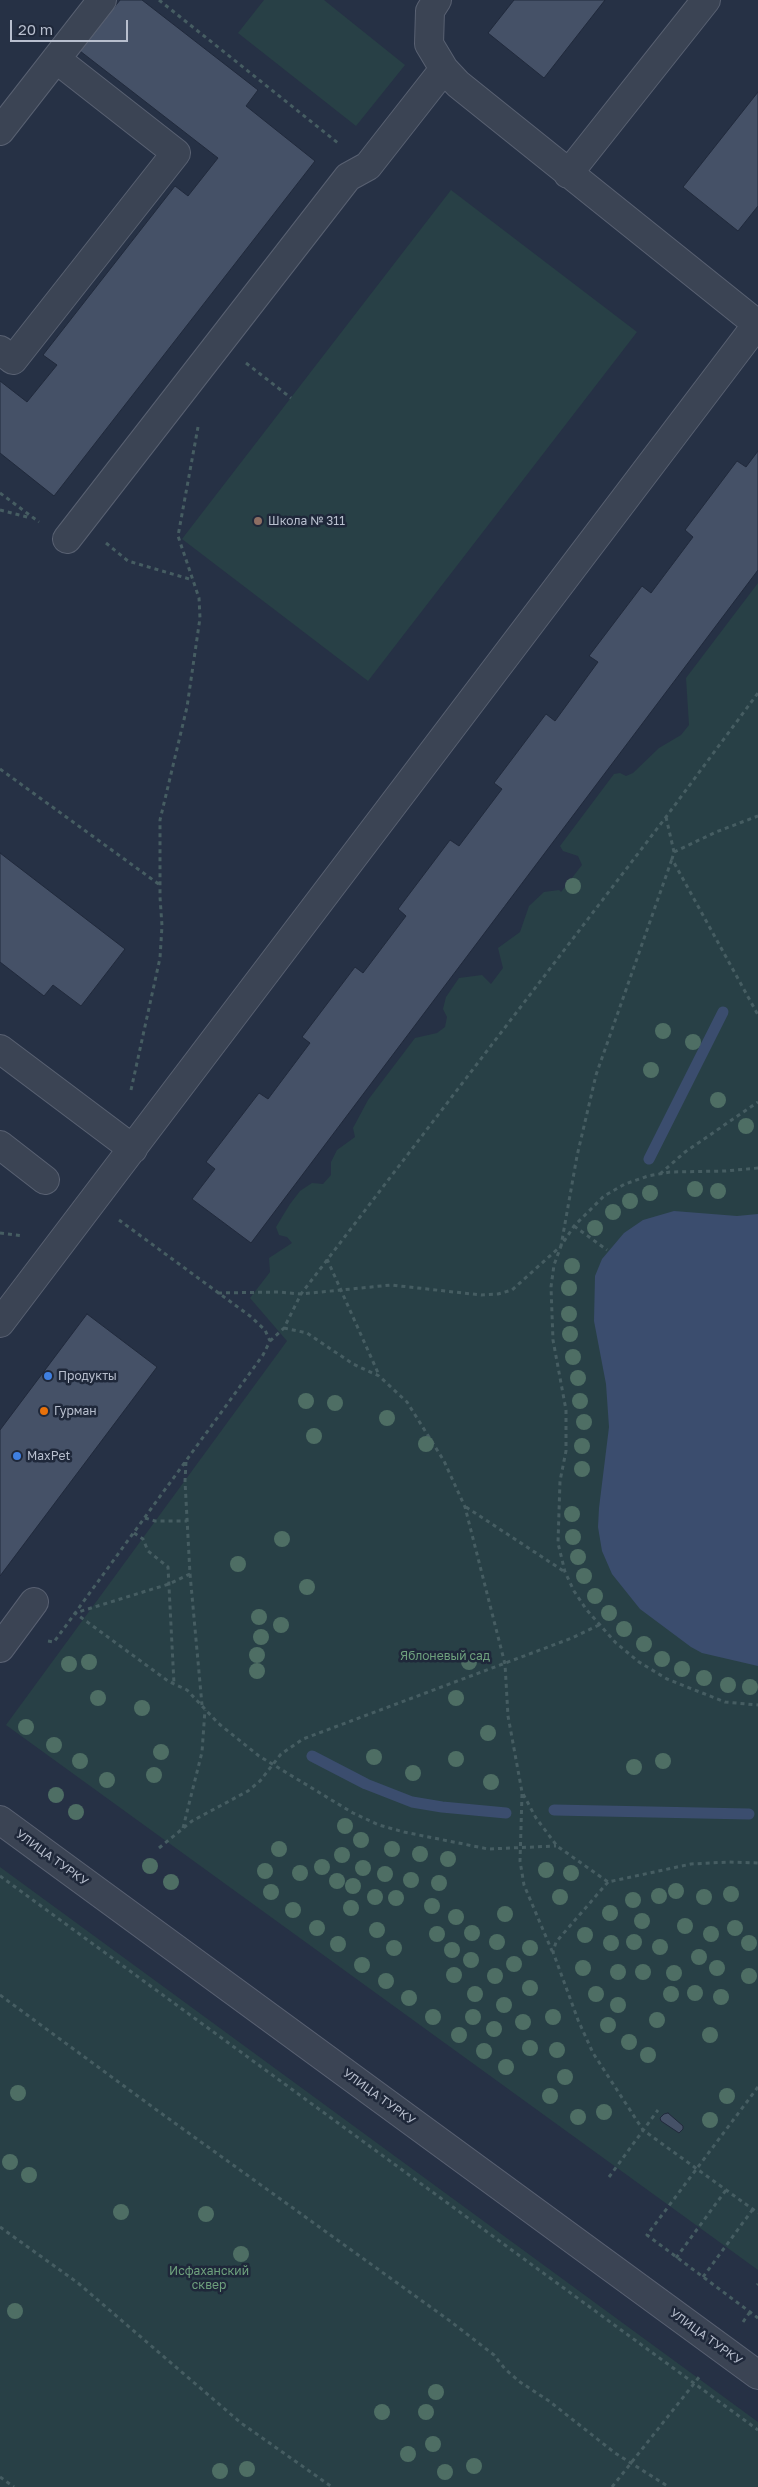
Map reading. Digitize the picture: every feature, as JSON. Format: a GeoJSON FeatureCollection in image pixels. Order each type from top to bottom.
{"type":"FeatureCollection","features":[{"type":"Feature","properties":{"kind":"street"},"geometry":{"type":"LineString","coordinates":[[0,131],[102,0]]}},
{"type":"Feature","properties":{"kind":"street"},"geometry":{"type":"LineString","coordinates":[[0,1323],[134,1149],[758,323],[568,174],[458,84],[444,69],[429,44],[430,10],[437,0]]}},
{"type":"Feature","properties":{"kind":"street"},"geometry":{"type":"LineString","coordinates":[[568,174],[706,0]]}},
{"type":"Feature","properties":{"kind":"street"},"geometry":{"type":"LineString","coordinates":[[0,350],[14,360],[176,153],[56,59]]}},
{"type":"Feature","properties":{"kind":"street"},"geometry":{"type":"LineString","coordinates":[[73,531],[348,177],[368,166],[444,69]]}},
{"type":"Feature","properties":{"kind":"street"},"geometry":{"type":"LineString","coordinates":[[0,1049],[134,1149]]}},
{"type":"Feature","properties":{"kind":"street"},"geometry":{"type":"LineString","coordinates":[[0,1145],[45,1180]]}},
{"type":"Feature","properties":{"kind":"street"},"geometry":{"type":"LineString","coordinates":[[6,1640],[34,1602]]}},
{"type":"Feature","properties":{"kind":"street","name":"УЛИЦА ТУРКУ"},"geometry":{"type":"LineString","coordinates":[[0,1820],[758,2375]]}},
{"type":"Feature","properties":{"kind":"path"},"geometry":{"type":"LineString","coordinates":[[159,0],[368,166]]}},
{"type":"Feature","properties":{"kind":"path"},"geometry":{"type":"LineString","coordinates":[[220,342],[291,398]]}},
{"type":"Feature","properties":{"kind":"path"},"geometry":{"type":"LineString","coordinates":[[134,1149],[129,1098],[160,958],[162,926],[160,820],[187,707],[200,618],[199,598],[178,536],[200,420],[199,402],[185,387]]}},
{"type":"Feature","properties":{"kind":"path"},"geometry":{"type":"LineString","coordinates":[[0,493],[34,519]]}},
{"type":"Feature","properties":{"kind":"path"},"geometry":{"type":"LineString","coordinates":[[0,510],[73,531],[128,561],[192,580]]}},
{"type":"Feature","properties":{"kind":"path"},"geometry":{"type":"LineString","coordinates":[[6,1640],[54,1642],[263,1355],[270,1341],[284,1328],[301,1294],[666,817],[758,693]]}},
{"type":"Feature","properties":{"kind":"path"},"geometry":{"type":"LineString","coordinates":[[0,769],[160,886]]}},
{"type":"Feature","properties":{"kind":"path"},"geometry":{"type":"LineString","coordinates":[[674,852],[716,832],[758,816]]}},
{"type":"Feature","properties":{"kind":"path"},"geometry":{"type":"LineString","coordinates":[[218,1294],[278,1292],[301,1294],[391,1285],[481,1295],[498,1294],[512,1290],[562,1246],[577,1156],[596,1075],[674,852],[666,817]]}},
{"type":"Feature","properties":{"kind":"path"},"geometry":{"type":"LineString","coordinates":[[672,859],[758,1015]]}},
{"type":"Feature","properties":{"kind":"path"},"geometry":{"type":"LineString","coordinates":[[659,1174],[685,1152],[758,1102]]}},
{"type":"Feature","properties":{"kind":"path"},"geometry":{"type":"LineString","coordinates":[[758,1168],[659,1174],[624,1184],[604,1196],[574,1226],[562,1246],[554,1265],[551,1303],[553,1340],[566,1410],[566,1451],[560,1480],[558,1517],[558,1543],[564,1572],[574,1591],[599,1625],[616,1644],[639,1662],[667,1679],[725,1702],[758,1705]]}},
{"type":"Feature","properties":{"kind":"path"},"geometry":{"type":"LineString","coordinates":[[94,1200],[264,1330],[270,1341]]}},
{"type":"Feature","properties":{"kind":"path"},"geometry":{"type":"LineString","coordinates":[[574,1226],[607,1250]]}},
{"type":"Feature","properties":{"kind":"path"},"geometry":{"type":"LineString","coordinates":[[327,1259],[342,1289],[379,1376]]}},
{"type":"Feature","properties":{"kind":"path"},"geometry":{"type":"LineString","coordinates":[[284,1328],[307,1333],[353,1364],[379,1376],[407,1402],[444,1461],[465,1507],[505,1664],[508,1716],[522,1792],[520,1861],[524,1885],[553,1952],[565,1990],[593,2053],[643,2130],[758,2213]]}},
{"type":"Feature","properties":{"kind":"path"},"geometry":{"type":"LineString","coordinates":[[186,1461],[190,1574],[202,1706]]}},
{"type":"Feature","properties":{"kind":"path"},"geometry":{"type":"LineString","coordinates":[[465,1507],[564,1572]]}},
{"type":"Feature","properties":{"kind":"path"},"geometry":{"type":"LineString","coordinates":[[145,1518],[155,1521],[187,1521]]}},
{"type":"Feature","properties":{"kind":"path"},"geometry":{"type":"LineString","coordinates":[[134,1532],[143,1539],[148,1551],[168,1567],[174,1684]]}},
{"type":"Feature","properties":{"kind":"path"},"geometry":{"type":"LineString","coordinates":[[75,1614],[169,1584],[190,1574]]}},
{"type":"Feature","properties":{"kind":"path"},"geometry":{"type":"LineString","coordinates":[[75,1614],[174,1684],[187,1690],[205,1710],[239,1741],[271,1764],[332,1802],[379,1825],[488,1849],[521,1846],[557,1846]]}},
{"type":"Feature","properties":{"kind":"path"},"geometry":{"type":"LineString","coordinates":[[159,1848],[192,1821],[248,1791],[260,1781],[271,1764],[281,1754],[303,1739],[505,1664],[572,1638],[599,1625]]}},
{"type":"Feature","properties":{"kind":"path"},"geometry":{"type":"LineString","coordinates":[[183,1828],[202,1752],[205,1710]]}},
{"type":"Feature","properties":{"kind":"path"},"geometry":{"type":"LineString","coordinates":[[522,1792],[536,1818],[557,1846],[608,1882]]}},
{"type":"Feature","properties":{"kind":"path"},"geometry":{"type":"LineString","coordinates":[[553,1952],[556,1942],[608,1882],[691,1864],[758,1862]]}},
{"type":"Feature","properties":{"kind":"path"},"geometry":{"type":"LineString","coordinates":[[0,1876],[758,2430]]}},
{"type":"Feature","properties":{"kind":"path"},"geometry":{"type":"LineString","coordinates":[[0,1995],[450,2321],[494,2355],[505,2369],[520,2382],[549,2401],[631,2463],[669,2487]]}},
{"type":"Feature","properties":{"kind":"path"},"geometry":{"type":"LineString","coordinates":[[758,2086],[646,2235],[758,2318]]}},
{"type":"Feature","properties":{"kind":"path"},"geometry":{"type":"LineString","coordinates":[[609,2177],[658,2110]]}},
{"type":"Feature","properties":{"kind":"path"},"geometry":{"type":"LineString","coordinates":[[676,2258],[726,2190]]}},
{"type":"Feature","properties":{"kind":"path"},"geometry":{"type":"LineString","coordinates":[[703,2277],[752,2209]]}},
{"type":"Feature","properties":{"kind":"path"},"geometry":{"type":"LineString","coordinates":[[0,2226],[78,2283],[240,2423],[332,2487]]}},
{"type":"Feature","properties":{"kind":"path"},"geometry":{"type":"LineString","coordinates":[[612,2487],[694,2383]]}},
{"type":"Feature","properties":{"kind":"path"},"geometry":{"type":"LineString","coordinates":[[0,2477],[14,2487]]}},
{"type":"Feature","properties":{"kind":"green space"},"geometry":{"type":"Polygon","coordinates":[[[264,0],[324,0],[405,65],[356,126],[238,33],[264,0]]]}},
{"type":"Feature","properties":{"kind":"green space"},"geometry":{"type":"Polygon","coordinates":[[[451,190],[637,332],[368,681],[182,539],[451,190]]]}},
{"type":"Feature","properties":{"kind":"green space","name":"Яблоневый сад"},"geometry":{"type":"Polygon","coordinates":[[[758,583],[758,2270],[6,1725],[287,1341],[250,1298],[270,1272],[269,1258],[292,1243],[287,1237],[279,1235],[276,1227],[290,1204],[300,1191],[312,1183],[323,1184],[331,1175],[331,1162],[337,1150],[355,1137],[353,1128],[368,1100],[415,1038],[437,1033],[445,1027],[447,1017],[443,1009],[446,997],[459,978],[482,975],[491,984],[503,968],[498,948],[520,932],[529,906],[544,892],[559,890],[561,892],[582,865],[578,856],[563,851],[560,846],[614,774],[620,773],[626,776],[633,773],[659,748],[681,735],[689,725],[686,678],[758,583]]]}},
{"type":"Feature","properties":{"kind":"green space","name":"Исфаханский сквер"},"geometry":{"type":"Polygon","coordinates":[[[0,1867],[758,2422],[758,2487],[0,2487],[0,1867]]]}},
{"type":"Feature","properties":{"kind":"water"},"geometry":{"type":"Polygon","coordinates":[[[674,1211],[737,1216],[758,1214],[758,1666],[702,1653],[691,1647],[640,1609],[612,1574],[602,1551],[598,1527],[599,1508],[609,1427],[606,1384],[594,1321],[595,1276],[602,1259],[624,1233],[643,1220],[674,1211]]]}},
{"type":"Feature","properties":{"kind":"building"},"geometry":{"type":"Polygon","coordinates":[[[120,0],[142,0],[258,90],[246,106],[315,161],[54,496],[0,453],[0,381],[27,402],[57,365],[43,355],[175,186],[188,196],[218,158],[80,51],[120,0]]]}},
{"type":"Feature","properties":{"kind":"building"},"geometry":{"type":"Polygon","coordinates":[[[514,0],[605,0],[544,78],[488,33],[514,0]]]}},
{"type":"Feature","properties":{"kind":"building"},"geometry":{"type":"Polygon","coordinates":[[[758,92],[758,206],[738,231],[683,187],[758,92]]]}},
{"type":"Feature","properties":{"kind":"building"},"geometry":{"type":"Polygon","coordinates":[[[758,451],[758,570],[251,1243],[192,1199],[215,1169],[206,1162],[259,1093],[268,1099],[310,1043],[302,1037],[355,967],[363,973],[406,916],[398,909],[450,840],[459,846],[502,789],[494,783],[546,714],[555,721],[598,662],[589,656],[642,586],[651,593],[693,537],[685,530],[737,461],[746,467],[758,451]]]}},
{"type":"Feature","properties":{"kind":"building"},"geometry":{"type":"Polygon","coordinates":[[[0,853],[125,949],[81,1006],[53,985],[44,996],[0,962],[0,853]]]}},
{"type":"Feature","properties":{"kind":"building"},"geometry":{"type":"Polygon","coordinates":[[[87,1314],[157,1367],[0,1576],[0,1430],[87,1314]]]}},
{"type":"Feature","properties":{"kind":"building"},"geometry":{"type":"Polygon","coordinates":[[[668,2113],[683,2126],[679,2133],[661,2121],[660,2118],[668,2113]]]}},
{"type":"Feature","properties":{"kind":"waterway"},"geometry":{"type":"LineString","coordinates":[[649,1159],[723,1012]]}},
{"type":"Feature","properties":{"kind":"waterway"},"geometry":{"type":"LineString","coordinates":[[312,1756],[366,1784],[412,1802],[506,1813]]}},
{"type":"Feature","properties":{"kind":"waterway"},"geometry":{"type":"LineString","coordinates":[[554,1810],[749,1814]]}},
{"type":"Feature","properties":{"kind":"place","name":"Школа № 311"},"geometry":{"type":"Point","coordinates":[258,521]}},
{"type":"Feature","properties":{"kind":"place","name":"Продукты"},"geometry":{"type":"Point","coordinates":[48,1376]}},
{"type":"Feature","properties":{"kind":"place","name":"Гурман"},"geometry":{"type":"Point","coordinates":[44,1411]}},
{"type":"Feature","properties":{"kind":"place","name":"MaxPet"},"geometry":{"type":"Point","coordinates":[17,1456]}}]}
